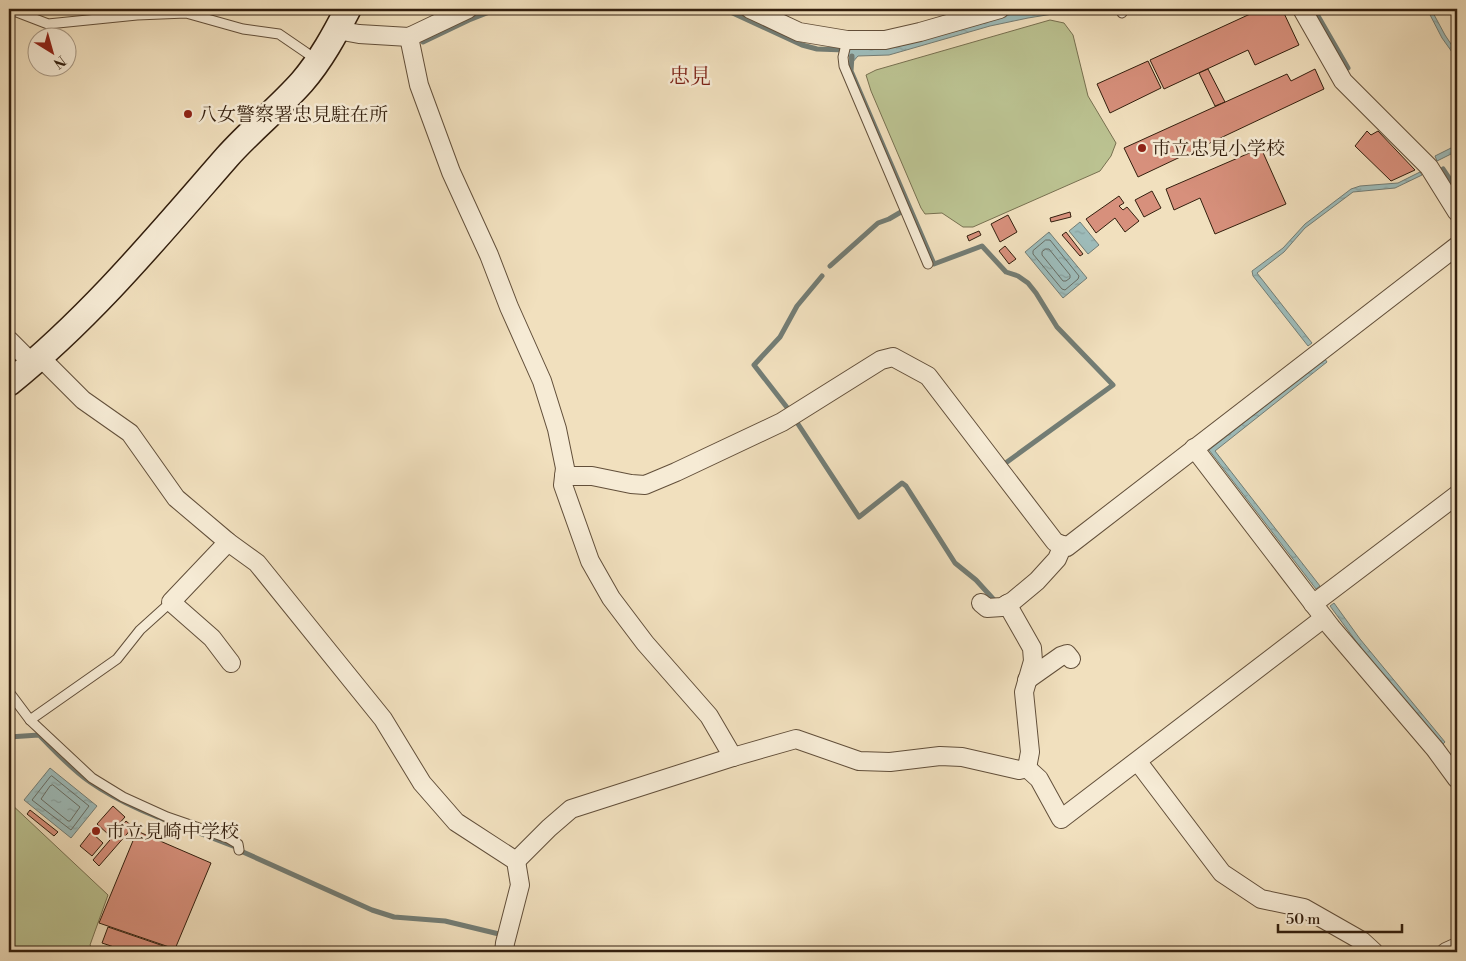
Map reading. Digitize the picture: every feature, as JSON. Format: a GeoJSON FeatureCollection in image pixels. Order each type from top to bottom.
{"type":"FeatureCollection","features":[{"type":"Feature","properties":{"kind":"street"},"geometry":{"type":"LineString","coordinates":[[9,383],[36,360],[128,271],[228,155],[301,82],[318,61],[343,19],[359,34],[409,38],[468,9]]}},
{"type":"Feature","properties":{"kind":"street"},"geometry":{"type":"LineString","coordinates":[[750,9],[800,32],[847,40],[885,40],[1000,9]]}},
{"type":"Feature","properties":{"kind":"street"},"geometry":{"type":"LineString","coordinates":[[1302,9],[1343,81],[1429,167],[1457,212]]}},
{"type":"Feature","properties":{"kind":"street"},"geometry":{"type":"LineString","coordinates":[[409,38],[419,85],[451,172],[489,255],[509,307],[542,381],[557,429],[565,468],[563,485],[590,561],[610,598],[644,643],[709,716],[733,757]]}},
{"type":"Feature","properties":{"kind":"street"},"geometry":{"type":"LineString","coordinates":[[564,476],[592,476],[631,484],[645,484],[676,472],[782,422],[881,360],[893,357],[928,376],[1056,542],[1067,547],[1457,246]]}},
{"type":"Feature","properties":{"kind":"street"},"geometry":{"type":"LineString","coordinates":[[9,340],[36,360],[82,400],[130,433],[176,498],[228,542],[257,563],[383,718],[422,782],[438,802],[456,822],[516,861],[520,885],[504,943],[504,952]]}},
{"type":"Feature","properties":{"kind":"street"},"geometry":{"type":"LineString","coordinates":[[1194,448],[1318,611],[1376,682],[1435,749],[1457,779]]}},
{"type":"Feature","properties":{"kind":"street"},"geometry":{"type":"LineString","coordinates":[[1027,768],[1039,779],[1061,819],[1138,762],[1457,495]]}},
{"type":"Feature","properties":{"kind":"street"},"geometry":{"type":"LineString","coordinates":[[228,542],[171,602],[212,638],[232,663]]}},
{"type":"Feature","properties":{"kind":"street"},"geometry":{"type":"LineString","coordinates":[[981,604],[987,608],[1002,607],[1007,604],[1036,582],[1057,559],[1063,545]]}},
{"type":"Feature","properties":{"kind":"street"},"geometry":{"type":"LineString","coordinates":[[1007,604],[1032,648],[1033,661],[1024,692],[1030,752],[1027,768]]}},
{"type":"Feature","properties":{"kind":"street"},"geometry":{"type":"LineString","coordinates":[[1027,680],[1061,656],[1066,654],[1070,659]]}},
{"type":"Feature","properties":{"kind":"street"},"geometry":{"type":"LineString","coordinates":[[516,861],[549,828],[571,810],[733,757],[796,739],[859,761],[890,762],[940,756],[962,757],[1019,770],[1027,768]]}},
{"type":"Feature","properties":{"kind":"street"},"geometry":{"type":"LineString","coordinates":[[1138,762],[1222,872],[1261,899],[1304,908],[1362,942],[1374,952]]}},
{"type":"Feature","properties":{"kind":"street"},"geometry":{"type":"LineString","coordinates":[[1446,952],[1457,947]]}},
{"type":"Feature","properties":{"kind":"lane"},"geometry":{"type":"LineString","coordinates":[[9,9],[48,24],[137,15],[186,13],[243,29],[279,34],[318,61]]}},
{"type":"Feature","properties":{"kind":"lane"},"geometry":{"type":"LineString","coordinates":[[847,40],[843,57],[844,66],[928,264]]}},
{"type":"Feature","properties":{"kind":"lane"},"geometry":{"type":"LineString","coordinates":[[30,720],[116,659],[140,630],[171,602]]}},
{"type":"Feature","properties":{"kind":"lane"},"geometry":{"type":"LineString","coordinates":[[9,692],[30,720],[92,778],[123,796],[167,817],[228,838],[238,844],[239,850]]}},
{"type":"Feature","properties":{"kind":"green space"},"geometry":{"type":"Polygon","coordinates":[[[1050,20],[1064,23],[1073,35],[1088,96],[1116,143],[1111,156],[1100,171],[973,227],[963,227],[942,213],[925,214],[871,91],[866,75],[876,70],[1050,20]]]}},
{"type":"Feature","properties":{"kind":"green space"},"geometry":{"type":"Polygon","coordinates":[[[9,802],[108,895],[90,945],[95,952],[9,952],[9,802]]]}},
{"type":"Feature","properties":{"kind":"water"},"geometry":{"type":"Polygon","coordinates":[[[1043,9],[1119,9],[1059,13],[1028,18],[990,26],[889,55],[858,56],[851,64],[848,52],[849,47],[1043,9]]]}},
{"type":"Feature","properties":{"kind":"water"},"geometry":{"type":"Polygon","coordinates":[[[1427,9],[1431,9],[1457,53],[1457,59],[1442,38],[1427,9]]]}},
{"type":"Feature","properties":{"kind":"water"},"geometry":{"type":"Polygon","coordinates":[[[1457,145],[1457,151],[1437,161],[1435,156],[1457,145]]]}},
{"type":"Feature","properties":{"kind":"water"},"geometry":{"type":"Polygon","coordinates":[[[1420,172],[1422,175],[1395,188],[1353,192],[1305,228],[1284,252],[1257,273],[1312,343],[1308,346],[1253,276],[1252,271],[1283,248],[1305,224],[1351,189],[1360,186],[1398,183],[1420,172]]]}},
{"type":"Feature","properties":{"kind":"water"},"geometry":{"type":"Polygon","coordinates":[[[1080,222],[1099,245],[1088,254],[1069,231],[1080,222]]]}},
{"type":"Feature","properties":{"kind":"water"},"geometry":{"type":"Polygon","coordinates":[[[1049,232],[1087,278],[1063,298],[1025,252],[1049,232]]]}},
{"type":"Feature","properties":{"kind":"water"},"geometry":{"type":"Polygon","coordinates":[[[1325,359],[1327,362],[1215,451],[1320,586],[1316,589],[1209,450],[1325,359]]]}},
{"type":"Feature","properties":{"kind":"water"},"geometry":{"type":"Polygon","coordinates":[[[1334,603],[1360,639],[1445,742],[1442,745],[1361,648],[1330,606],[1334,603]]]}},
{"type":"Feature","properties":{"kind":"water"},"geometry":{"type":"Polygon","coordinates":[[[50,768],[97,806],[71,838],[24,800],[50,768]]]}},
{"type":"Feature","properties":{"kind":"building"},"geometry":{"type":"Polygon","coordinates":[[[1261,9],[1282,9],[1299,45],[1255,65],[1248,50],[1164,89],[1150,60],[1261,9]]]}},
{"type":"Feature","properties":{"kind":"building"},"geometry":{"type":"Polygon","coordinates":[[[1148,61],[1161,88],[1110,113],[1097,84],[1148,61]]]}},
{"type":"Feature","properties":{"kind":"building"},"geometry":{"type":"Polygon","coordinates":[[[1208,69],[1225,102],[1215,106],[1199,73],[1208,69]]]}},
{"type":"Feature","properties":{"kind":"building"},"geometry":{"type":"Polygon","coordinates":[[[1315,69],[1324,89],[1138,177],[1124,148],[1287,74],[1291,81],[1315,69]]]}},
{"type":"Feature","properties":{"kind":"building"},"geometry":{"type":"Polygon","coordinates":[[[1367,131],[1371,135],[1378,131],[1415,170],[1391,181],[1355,146],[1367,131]]]}},
{"type":"Feature","properties":{"kind":"building"},"geometry":{"type":"Polygon","coordinates":[[[1261,148],[1286,204],[1215,234],[1200,198],[1174,210],[1166,189],[1261,148]]]}},
{"type":"Feature","properties":{"kind":"building"},"geometry":{"type":"Polygon","coordinates":[[[1152,191],[1161,208],[1144,217],[1135,200],[1152,191]]]}},
{"type":"Feature","properties":{"kind":"building"},"geometry":{"type":"Polygon","coordinates":[[[1119,196],[1124,203],[1119,206],[1123,210],[1127,207],[1139,221],[1125,232],[1115,218],[1096,233],[1086,219],[1119,196]]]}},
{"type":"Feature","properties":{"kind":"building"},"geometry":{"type":"Polygon","coordinates":[[[1070,212],[1071,217],[1051,222],[1050,218],[1070,212]]]}},
{"type":"Feature","properties":{"kind":"building"},"geometry":{"type":"Polygon","coordinates":[[[1008,215],[1017,232],[1000,242],[991,224],[1008,215]]]}},
{"type":"Feature","properties":{"kind":"building"},"geometry":{"type":"Polygon","coordinates":[[[979,231],[981,235],[969,241],[967,236],[979,231]]]}},
{"type":"Feature","properties":{"kind":"building"},"geometry":{"type":"Polygon","coordinates":[[[1066,232],[1083,254],[1080,256],[1062,235],[1066,232]]]}},
{"type":"Feature","properties":{"kind":"building"},"geometry":{"type":"Polygon","coordinates":[[[1005,246],[1016,259],[1009,264],[999,251],[1005,246]]]}},
{"type":"Feature","properties":{"kind":"building"},"geometry":{"type":"Polygon","coordinates":[[[113,806],[125,817],[109,835],[97,824],[113,806]]]}},
{"type":"Feature","properties":{"kind":"building"},"geometry":{"type":"Polygon","coordinates":[[[30,810],[58,832],[54,836],[27,814],[30,810]]]}},
{"type":"Feature","properties":{"kind":"building"},"geometry":{"type":"Polygon","coordinates":[[[126,821],[133,827],[99,866],[93,860],[126,821]]]}},
{"type":"Feature","properties":{"kind":"building"},"geometry":{"type":"Polygon","coordinates":[[[137,831],[211,863],[175,949],[99,923],[137,831]]]}},
{"type":"Feature","properties":{"kind":"building"},"geometry":{"type":"Polygon","coordinates":[[[91,832],[103,843],[92,856],[80,846],[91,832]]]}},
{"type":"Feature","properties":{"kind":"building"},"geometry":{"type":"Polygon","coordinates":[[[108,927],[181,952],[129,952],[102,943],[108,927]]]}},
{"type":"Feature","properties":{"kind":"waterway"},"geometry":{"type":"LineString","coordinates":[[423,42],[497,9]]}},
{"type":"Feature","properties":{"kind":"waterway"},"geometry":{"type":"LineString","coordinates":[[724,9],[802,45],[817,49],[845,50]]}},
{"type":"Feature","properties":{"kind":"waterway"},"geometry":{"type":"LineString","coordinates":[[1314,9],[1348,68]]}},
{"type":"Feature","properties":{"kind":"waterway"},"geometry":{"type":"LineString","coordinates":[[852,56],[851,71],[934,264],[982,246],[1006,272],[1018,276],[1028,283],[1057,327],[1113,385],[1007,462]]}},
{"type":"Feature","properties":{"kind":"waterway"},"geometry":{"type":"LineString","coordinates":[[1443,169],[1457,190]]}},
{"type":"Feature","properties":{"kind":"waterway"},"geometry":{"type":"LineString","coordinates":[[830,266],[878,223],[901,212]]}},
{"type":"Feature","properties":{"kind":"waterway"},"geometry":{"type":"LineString","coordinates":[[789,410],[754,365],[780,337],[797,306],[822,276]]}},
{"type":"Feature","properties":{"kind":"waterway"},"geometry":{"type":"LineString","coordinates":[[798,424],[859,517],[902,483],[906,486],[955,563],[976,580],[996,602]]}},
{"type":"Feature","properties":{"kind":"waterway"},"geometry":{"type":"LineString","coordinates":[[9,737],[39,735],[63,760],[106,793],[159,818],[233,846]]}},
{"type":"Feature","properties":{"kind":"waterway"},"geometry":{"type":"LineString","coordinates":[[243,852],[372,910],[394,917],[445,921],[499,934]]}},
{"type":"Feature","properties":{"kind":"place","name":"八女警察署忠見駐在所"},"geometry":{"type":"Point","coordinates":[188,114]}},
{"type":"Feature","properties":{"kind":"place","name":"市立忠見小学校"},"geometry":{"type":"Point","coordinates":[1142,148]}},
{"type":"Feature","properties":{"kind":"place","name":"市立見崎中学校"},"geometry":{"type":"Point","coordinates":[96,831]}},
{"type":"Feature","properties":{"kind":"district","name":"忠見"},"geometry":{"type":"Point","coordinates":[690,76]}}]}
